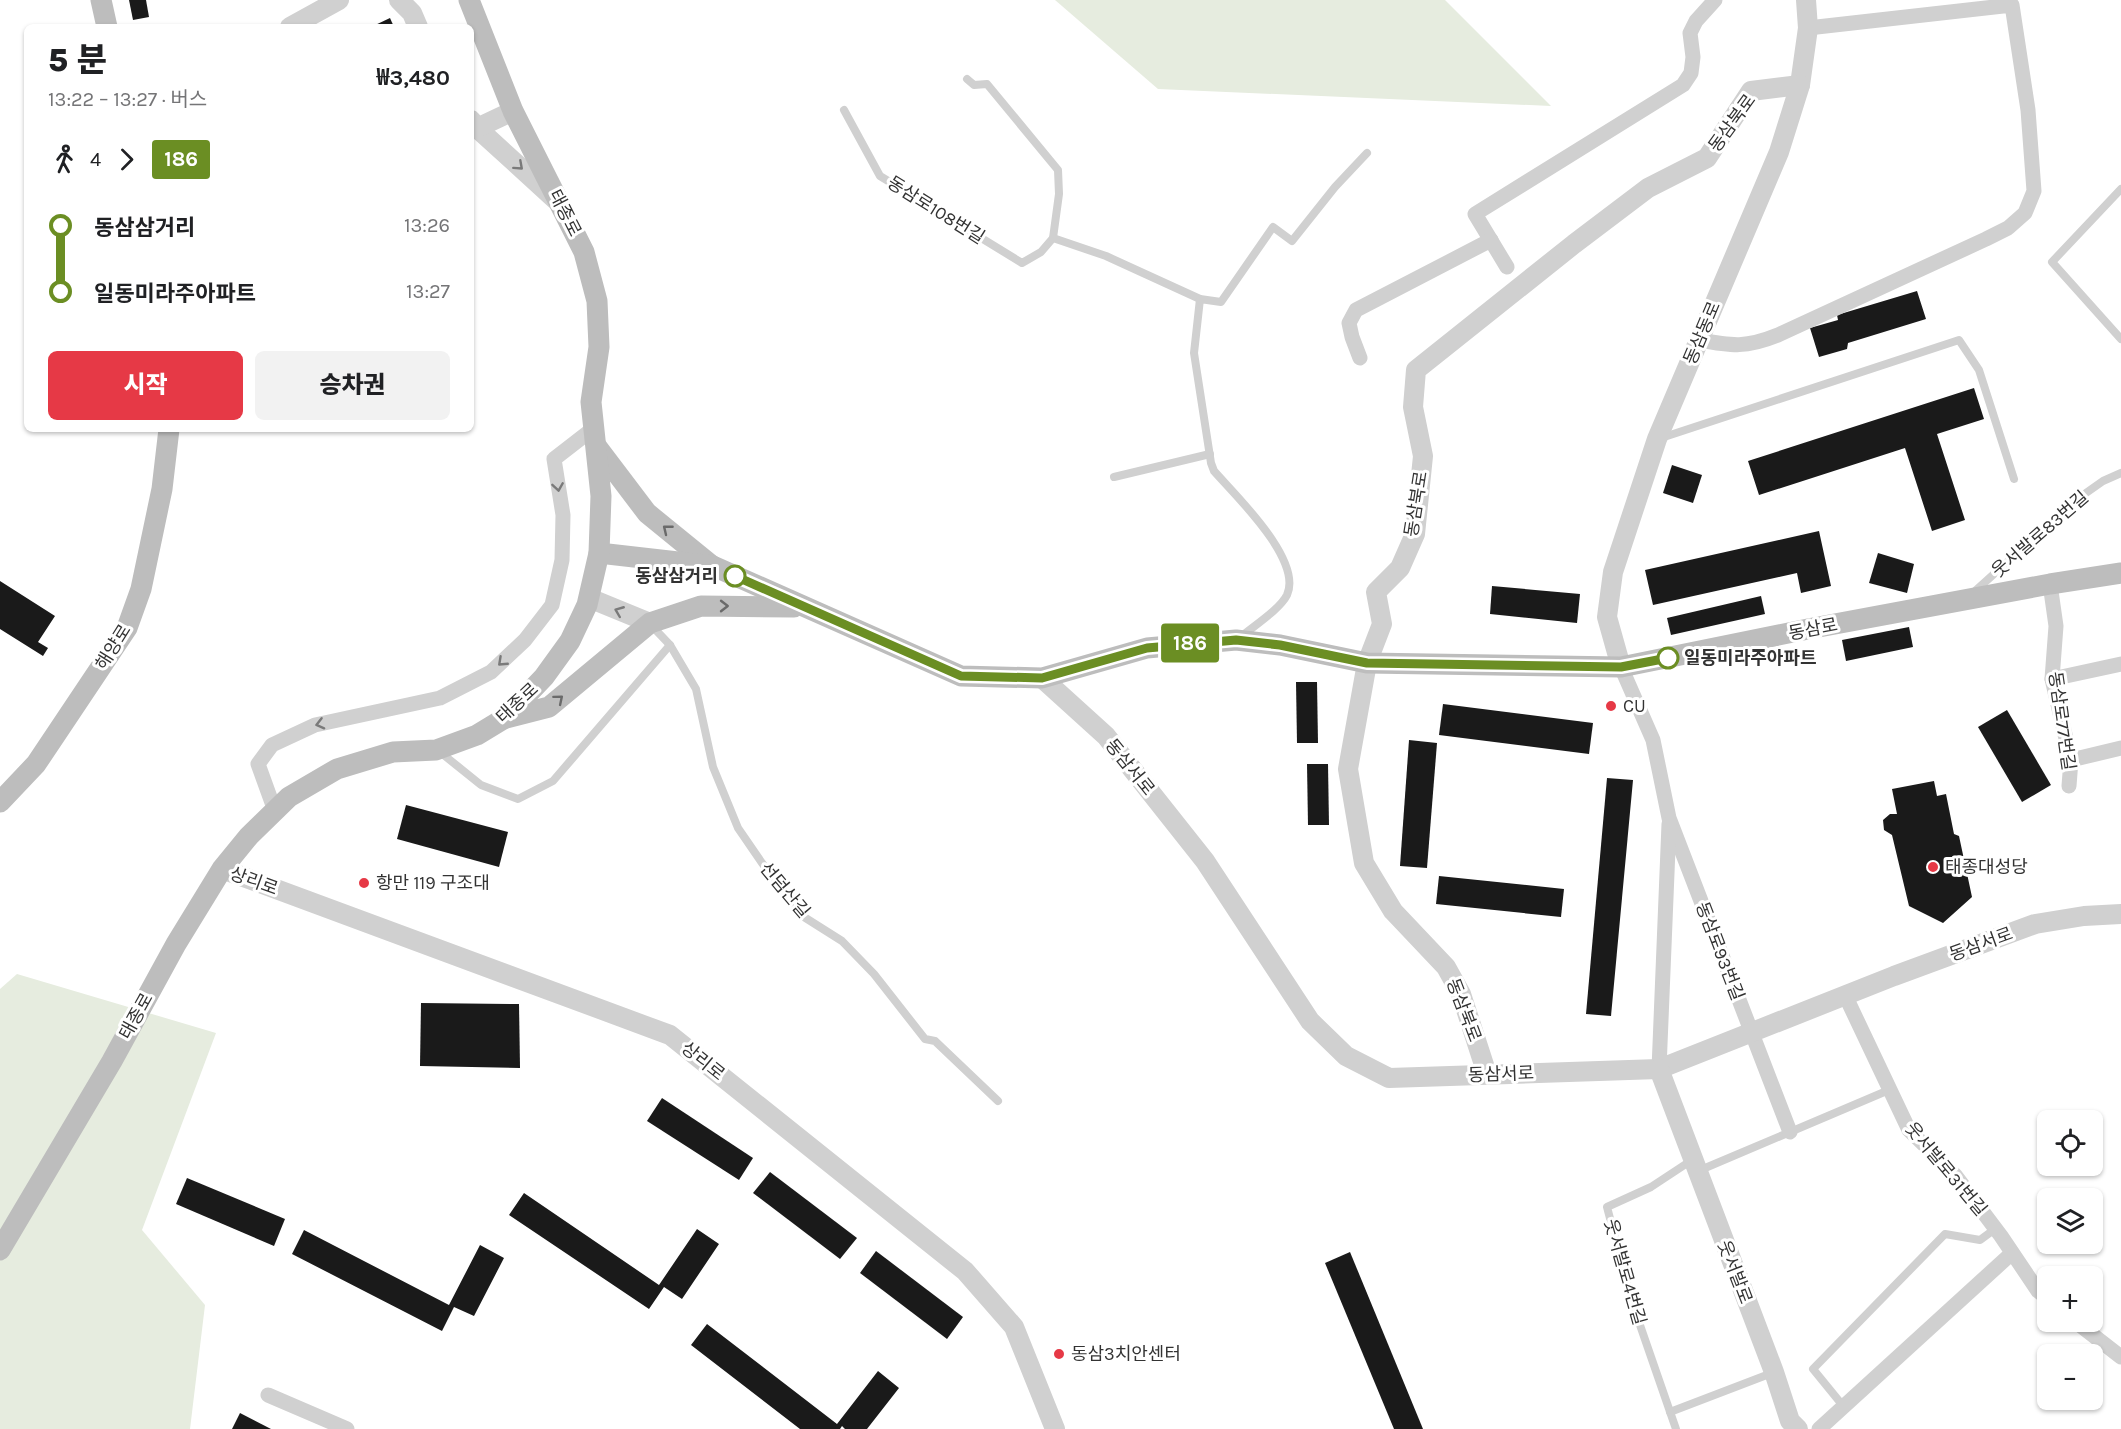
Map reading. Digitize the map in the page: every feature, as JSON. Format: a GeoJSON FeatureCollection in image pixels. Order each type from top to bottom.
{"type":"FeatureCollection","features":[{"type":"Feature","properties":{"kind":"main road"},"geometry":{"type":"LineString","coordinates":[[101,0],[106,24]]}},
{"type":"Feature","properties":{"kind":"main road","name":"태종로"},"geometry":{"type":"LineString","coordinates":[[0,1250],[111,1061],[176,944],[222,869],[249,836],[289,797],[337,769],[393,752],[436,750],[477,735],[505,718],[544,677],[570,642],[589,598],[599,553],[602,496],[591,402],[599,347],[597,301],[584,252],[513,111],[469,0]]}},
{"type":"Feature","properties":{"kind":"main road","name":"해양로"},"geometry":{"type":"LineString","coordinates":[[0,802],[36,764],[127,628],[143,578],[162,489],[169,432]]}},
{"type":"Feature","properties":{"kind":"main road"},"geometry":{"type":"LineString","coordinates":[[595,437],[647,513],[712,566]]}},
{"type":"Feature","properties":{"kind":"main road","name":"동삼로"},"geometry":{"type":"LineString","coordinates":[[599,553],[712,566],[961,676],[1042,678],[1147,648],[1236,640],[1280,645],[1367,663],[1621,667],[1808,629],[1963,602],[2049,584],[2121,573]]}},
{"type":"Feature","properties":{"kind":"main road"},"geometry":{"type":"LineString","coordinates":[[505,718],[549,707],[650,624],[701,606],[803,607]]}},
{"type":"Feature","properties":{"kind":"street"},"geometry":{"type":"LineString","coordinates":[[295,24],[339,0]]}},
{"type":"Feature","properties":{"kind":"street"},"geometry":{"type":"LineString","coordinates":[[399,0],[412,13],[417,24]]}},
{"type":"Feature","properties":{"kind":"street"},"geometry":{"type":"LineString","coordinates":[[1507,267],[1475,214],[1683,85],[1690,73],[1693,57],[1690,33],[1696,21],[1714,0]]}},
{"type":"Feature","properties":{"kind":"street","name":"동삼동로"},"geometry":{"type":"LineString","coordinates":[[1621,667],[1607,617],[1613,572],[1656,439],[1779,152],[1800,84],[1808,28],[1806,0]]}},
{"type":"Feature","properties":{"kind":"street"},"geometry":{"type":"LineString","coordinates":[[1699,340],[1729,345],[1756,344],[1937,263],[2000,232],[2020,220],[2034,191],[2028,110],[2012,3],[1808,28]]}},
{"type":"Feature","properties":{"kind":"street","name":"동삼북로"},"geometry":{"type":"LineString","coordinates":[[1487,1074],[1461,994],[1446,967],[1393,911],[1364,863],[1348,769],[1367,663],[1382,624],[1376,592],[1400,568],[1414,534],[1423,456],[1413,407],[1416,370],[1648,188],[1707,158],[1751,91],[1800,84]]}},
{"type":"Feature","properties":{"kind":"street"},"geometry":{"type":"LineString","coordinates":[[513,111],[474,124],[561,204]]}},
{"type":"Feature","properties":{"kind":"street"},"geometry":{"type":"LineString","coordinates":[[1360,358],[1349,322],[1356,310],[1491,240]]}},
{"type":"Feature","properties":{"kind":"street"},"geometry":{"type":"LineString","coordinates":[[274,811],[258,764],[272,745],[315,725],[440,698],[491,672],[525,640],[552,605],[562,560],[563,515],[554,459],[595,437]]}},
{"type":"Feature","properties":{"kind":"street","name":"동삼로77번길"},"geometry":{"type":"LineString","coordinates":[[2049,584],[2056,626],[2052,679],[2071,760],[2070,786]]}},
{"type":"Feature","properties":{"kind":"street"},"geometry":{"type":"LineString","coordinates":[[589,598],[650,624]]}},
{"type":"Feature","properties":{"kind":"street"},"geometry":{"type":"LineString","coordinates":[[2052,679],[2121,664]]}},
{"type":"Feature","properties":{"kind":"street","name":"동삼로93번길"},"geometry":{"type":"LineString","coordinates":[[1621,667],[1653,740],[1669,818],[1790,1132]]}},
{"type":"Feature","properties":{"kind":"street","name":"동삼서로"},"geometry":{"type":"LineString","coordinates":[[1042,678],[1106,736],[1205,861],[1310,1021],[1346,1056],[1389,1078],[1659,1069],[1845,995],[2035,924],[2084,915],[2121,914]]}},
{"type":"Feature","properties":{"kind":"street"},"geometry":{"type":"LineString","coordinates":[[2071,760],[2121,748]]}},
{"type":"Feature","properties":{"kind":"street"},"geometry":{"type":"LineString","coordinates":[[1659,1069],[1669,818]]}},
{"type":"Feature","properties":{"kind":"street","name":"상리로"},"geometry":{"type":"LineString","coordinates":[[222,869],[670,1035],[965,1271],[1014,1327],[1055,1429]]}},
{"type":"Feature","properties":{"kind":"street","name":"웃서발로31번길"},"geometry":{"type":"LineString","coordinates":[[1845,995],[1909,1130],[1954,1175],[2037,1290]]}},
{"type":"Feature","properties":{"kind":"street","name":"웃서발로"},"geometry":{"type":"LineString","coordinates":[[1659,1069],[1774,1372],[1790,1421],[1798,1429]]}},
{"type":"Feature","properties":{"kind":"street"},"geometry":{"type":"LineString","coordinates":[[1820,1429],[2012,1253]]}},
{"type":"Feature","properties":{"kind":"street"},"geometry":{"type":"LineString","coordinates":[[2089,1332],[2121,1357]]}},
{"type":"Feature","properties":{"kind":"street"},"geometry":{"type":"LineString","coordinates":[[268,1395],[347,1429]]}},
{"type":"Feature","properties":{"kind":"lane"},"geometry":{"type":"LineString","coordinates":[[967,79],[975,85],[987,84],[1058,171],[1059,194],[1053,238],[1106,256],[1200,299],[1221,302],[1272,227],[1292,241],[1335,187],[1367,153]]}},
{"type":"Feature","properties":{"kind":"lane","name":"동삼로108번길"},"geometry":{"type":"LineString","coordinates":[[843,110],[880,176],[1022,263],[1041,252],[1053,238]]}},
{"type":"Feature","properties":{"kind":"lane"},"geometry":{"type":"LineString","coordinates":[[2121,189],[2052,262],[2121,339]]}},
{"type":"Feature","properties":{"kind":"lane"},"geometry":{"type":"LineString","coordinates":[[1200,299],[1194,353],[1214,471],[1278,546],[1289,572],[1288,593],[1282,602],[1236,640]]}},
{"type":"Feature","properties":{"kind":"lane"},"geometry":{"type":"LineString","coordinates":[[1656,439],[1959,340],[1979,370],[2014,479]]}},
{"type":"Feature","properties":{"kind":"lane"},"geometry":{"type":"LineString","coordinates":[[1114,477],[1210,454]]}},
{"type":"Feature","properties":{"kind":"lane","name":"웃서발로83번길"},"geometry":{"type":"LineString","coordinates":[[1963,602],[2076,500],[2103,481],[2121,473]]}},
{"type":"Feature","properties":{"kind":"lane","name":"선덤산길"},"geometry":{"type":"LineString","coordinates":[[650,624],[670,645],[696,689],[713,767],[738,828],[762,863],[804,917],[842,941],[874,974],[925,1039],[935,1041],[998,1101]]}},
{"type":"Feature","properties":{"kind":"lane"},"geometry":{"type":"LineString","coordinates":[[436,750],[481,786],[518,799],[553,782],[670,645]]}},
{"type":"Feature","properties":{"kind":"lane"},"geometry":{"type":"LineString","coordinates":[[1695,1166],[1790,1132],[1889,1090]]}},
{"type":"Feature","properties":{"kind":"lane","name":"웃서발로4번길"},"geometry":{"type":"LineString","coordinates":[[1676,1429],[1632,1302],[1607,1207],[1695,1166]]}},
{"type":"Feature","properties":{"kind":"lane"},"geometry":{"type":"LineString","coordinates":[[1844,1407],[1813,1369],[1945,1234],[1980,1240],[1995,1229]]}},
{"type":"Feature","properties":{"kind":"lane"},"geometry":{"type":"LineString","coordinates":[[1670,1412],[1774,1372]]}},
{"type":"Feature","properties":{"kind":"shaded area"},"geometry":{"type":"Polygon","coordinates":[[[1055,0],[1445,0],[1551,106],[1158,89],[1055,0]]]}},
{"type":"Feature","properties":{"kind":"shaded area"},"geometry":{"type":"Polygon","coordinates":[[[17,974],[216,1033],[142,1230],[205,1305],[190,1429],[0,1429],[0,989],[17,974]]]}},
{"type":"Feature","properties":{"kind":"building"},"geometry":{"type":"Polygon","coordinates":[[[129,0],[146,0],[149,17],[133,20],[129,0]]]}},
{"type":"Feature","properties":{"kind":"building"},"geometry":{"type":"Polygon","coordinates":[[[390,18],[393,24],[377,24],[390,18]]]}},
{"type":"Feature","properties":{"kind":"building"},"geometry":{"type":"Polygon","coordinates":[[[1917,291],[1926,319],[1848,343],[1847,349],[1819,357],[1810,328],[1838,320],[1837,315],[1917,291]]]}},
{"type":"Feature","properties":{"kind":"building"},"geometry":{"type":"Polygon","coordinates":[[[1974,388],[1984,419],[1937,434],[1965,520],[1932,531],[1905,448],[1759,495],[1748,461],[1974,388]]]}},
{"type":"Feature","properties":{"kind":"building"},"geometry":{"type":"Polygon","coordinates":[[[1672,465],[1702,475],[1693,503],[1663,493],[1672,465]]]}},
{"type":"Feature","properties":{"kind":"building"},"geometry":{"type":"Polygon","coordinates":[[[1819,531],[1831,586],[1801,593],[1797,573],[1653,605],[1645,570],[1819,531]]]}},
{"type":"Feature","properties":{"kind":"building"},"geometry":{"type":"Polygon","coordinates":[[[1878,553],[1914,564],[1907,593],[1869,583],[1878,553]]]}},
{"type":"Feature","properties":{"kind":"building"},"geometry":{"type":"Polygon","coordinates":[[[0,581],[55,616],[38,642],[48,648],[43,656],[0,629],[0,581]]]}},
{"type":"Feature","properties":{"kind":"building"},"geometry":{"type":"Polygon","coordinates":[[[1492,586],[1580,594],[1577,623],[1490,614],[1492,586]]]}},
{"type":"Feature","properties":{"kind":"building"},"geometry":{"type":"Polygon","coordinates":[[[1761,596],[1765,614],[1671,635],[1667,618],[1761,596]]]}},
{"type":"Feature","properties":{"kind":"building"},"geometry":{"type":"Polygon","coordinates":[[[1909,627],[1913,647],[1846,661],[1842,640],[1909,627]]]}},
{"type":"Feature","properties":{"kind":"building"},"geometry":{"type":"Polygon","coordinates":[[[1296,682],[1317,682],[1318,743],[1297,743],[1296,682]]]}},
{"type":"Feature","properties":{"kind":"building"},"geometry":{"type":"Polygon","coordinates":[[[1443,704],[1593,723],[1589,754],[1439,735],[1443,704]]]}},
{"type":"Feature","properties":{"kind":"building"},"geometry":{"type":"Polygon","coordinates":[[[2007,710],[2051,785],[2022,802],[1978,727],[2007,710]]]}},
{"type":"Feature","properties":{"kind":"building"},"geometry":{"type":"Polygon","coordinates":[[[1409,740],[1437,743],[1427,868],[1400,866],[1409,740]]]}},
{"type":"Feature","properties":{"kind":"building"},"geometry":{"type":"Polygon","coordinates":[[[1307,764],[1328,764],[1329,825],[1308,825],[1307,764]]]}},
{"type":"Feature","properties":{"kind":"building"},"geometry":{"type":"Polygon","coordinates":[[[1607,778],[1633,780],[1611,1016],[1586,1014],[1607,778]]]}},
{"type":"Feature","properties":{"kind":"building","name":"태종대성당"},"geometry":{"type":"Polygon","coordinates":[[[1934,781],[1937,796],[1946,794],[1954,834],[1959,836],[1972,897],[1943,923],[1909,906],[1892,835],[1884,830],[1883,820],[1890,814],[1897,814],[1892,789],[1934,781]]]}},
{"type":"Feature","properties":{"kind":"building"},"geometry":{"type":"Polygon","coordinates":[[[406,805],[508,832],[499,867],[397,839],[406,805]]]}},
{"type":"Feature","properties":{"kind":"building"},"geometry":{"type":"Polygon","coordinates":[[[1439,876],[1564,889],[1561,917],[1436,904],[1439,876]]]}},
{"type":"Feature","properties":{"kind":"building"},"geometry":{"type":"Polygon","coordinates":[[[421,1003],[519,1004],[520,1068],[420,1066],[421,1003]]]}},
{"type":"Feature","properties":{"kind":"building"},"geometry":{"type":"Polygon","coordinates":[[[662,1098],[753,1158],[739,1180],[647,1121],[662,1098]]]}},
{"type":"Feature","properties":{"kind":"building"},"geometry":{"type":"Polygon","coordinates":[[[770,1172],[857,1238],[840,1259],[753,1193],[770,1172]]]}},
{"type":"Feature","properties":{"kind":"building"},"geometry":{"type":"Polygon","coordinates":[[[187,1178],[285,1219],[274,1246],[176,1204],[187,1178]]]}},
{"type":"Feature","properties":{"kind":"building"},"geometry":{"type":"Polygon","coordinates":[[[524,1193],[659,1285],[697,1229],[719,1244],[682,1299],[664,1287],[649,1309],[509,1215],[524,1193]]]}},
{"type":"Feature","properties":{"kind":"building"},"geometry":{"type":"Polygon","coordinates":[[[304,1230],[449,1305],[480,1245],[504,1258],[474,1316],[454,1307],[442,1331],[292,1254],[304,1230]]]}},
{"type":"Feature","properties":{"kind":"building"},"geometry":{"type":"Polygon","coordinates":[[[876,1251],[963,1317],[947,1339],[860,1273],[876,1251]]]}},
{"type":"Feature","properties":{"kind":"building"},"geometry":{"type":"Polygon","coordinates":[[[1350,1252],[1423,1429],[1394,1429],[1325,1263],[1350,1252]]]}},
{"type":"Feature","properties":{"kind":"building"},"geometry":{"type":"Polygon","coordinates":[[[707,1324],[837,1424],[878,1371],[899,1388],[867,1429],[845,1429],[842,1426],[840,1429],[800,1429],[691,1345],[707,1324]]]}},
{"type":"Feature","properties":{"kind":"building"},"geometry":{"type":"Polygon","coordinates":[[[240,1413],[271,1429],[232,1429],[240,1413]]]}},
{"type":"Feature","properties":{"kind":"bus line","name":"186"},"geometry":{"type":"LineString","coordinates":[[735,576],[961,676],[1042,678],[1147,648],[1236,640],[1280,645],[1367,663],[1621,667],[1668,658]]}},
{"type":"Feature","properties":{"kind":"place","name":"동삼삼거리"},"geometry":{"type":"Point","coordinates":[735,576]}},
{"type":"Feature","properties":{"kind":"place","name":"일동미라주아파트"},"geometry":{"type":"Point","coordinates":[1668,658]}},
{"type":"Feature","properties":{"kind":"place","name":"CU"},"geometry":{"type":"Point","coordinates":[1611,706]}},
{"type":"Feature","properties":{"kind":"place","name":"태종대성당"},"geometry":{"type":"Point","coordinates":[1933,867]}},
{"type":"Feature","properties":{"kind":"place","name":"항만 119 구조대"},"geometry":{"type":"Point","coordinates":[364,883]}},
{"type":"Feature","properties":{"kind":"place","name":"동삼3치안센터"},"geometry":{"type":"Point","coordinates":[1059,1354]}}]}
